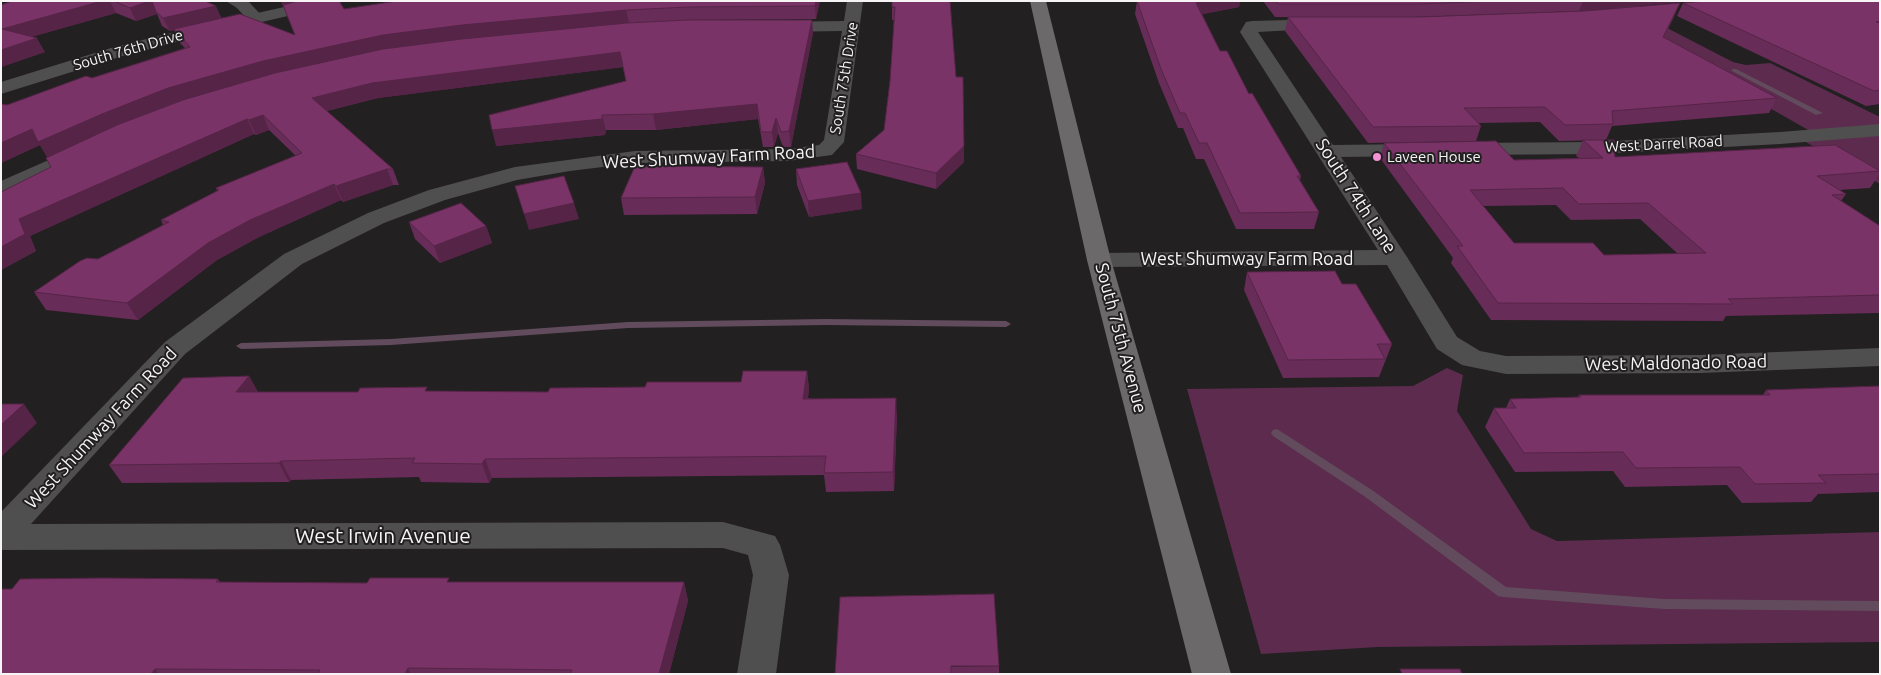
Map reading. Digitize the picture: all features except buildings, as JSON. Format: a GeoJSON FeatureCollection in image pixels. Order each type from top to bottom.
{"type":"FeatureCollection","features":[{"type":"Feature","properties":{"kind":"main road","name":"South 75th Avenue"},"geometry":{"type":"LineString","coordinates":[[1038,1],[1100,260],[1212,674]]}},
{"type":"Feature","properties":{"kind":"street"},"geometry":{"type":"LineString","coordinates":[[234,1],[243,5],[255,17]]}},
{"type":"Feature","properties":{"kind":"street","name":"South 76th Drive"},"geometry":{"type":"LineString","coordinates":[[1,88],[117,52],[255,17],[334,1]]}},
{"type":"Feature","properties":{"kind":"street","name":"South 75th Drive"},"geometry":{"type":"LineString","coordinates":[[825,151],[834,142],[855,1]]}},
{"type":"Feature","properties":{"kind":"street","name":"South 74th Lane"},"geometry":{"type":"LineString","coordinates":[[1340,24],[1252,26],[1249,32],[1395,257],[1447,343],[1472,360]]}},
{"type":"Feature","properties":{"kind":"street"},"geometry":{"type":"LineString","coordinates":[[758,27],[852,26]]}},
{"type":"Feature","properties":{"kind":"street","name":"West Darrel Road"},"geometry":{"type":"LineString","coordinates":[[1327,151],[1596,148],[1780,138],[1880,130]]}},
{"type":"Feature","properties":{"kind":"street"},"geometry":{"type":"LineString","coordinates":[[1,190],[101,143]]}},
{"type":"Feature","properties":{"kind":"street","name":"West Shumway Farm Road"},"geometry":{"type":"LineString","coordinates":[[1,536],[175,348],[293,259],[376,218],[438,195],[514,174],[570,165],[635,157],[788,155],[825,151]]}},
{"type":"Feature","properties":{"kind":"street","name":"West Shumway Farm Road"},"geometry":{"type":"LineString","coordinates":[[1100,260],[1395,257]]}},
{"type":"Feature","properties":{"kind":"street","name":"West Maldonado Road"},"geometry":{"type":"LineString","coordinates":[[1472,360],[1506,365],[1700,364],[1880,357]]}},
{"type":"Feature","properties":{"kind":"street","name":"West Irwin Avenue"},"geometry":{"type":"LineString","coordinates":[[1,536],[723,536],[763,545],[771,575],[756,674]]}},
{"type":"Feature","properties":{"kind":"shaded area"},"geometry":{"type":"Polygon","coordinates":[[[1607,1],[1630,1],[1652,12],[1669,29],[1733,62],[1746,65],[1770,63],[1880,117],[1880,184],[1797,137],[1817,135],[1701,69],[1653,32],[1607,1]]]}},
{"type":"Feature","properties":{"kind":"shaded area"},"geometry":{"type":"Polygon","coordinates":[[[1447,368],[1463,375],[1457,411],[1531,529],[1557,541],[1880,532],[1880,642],[1378,647],[1261,654],[1187,389],[1413,386],[1447,368]]]}},
{"type":"Feature","properties":{"kind":"waterway"},"geometry":{"type":"LineString","coordinates":[[1734,70],[1819,113]]}},
{"type":"Feature","properties":{"kind":"waterway"},"geometry":{"type":"LineString","coordinates":[[241,346],[391,342],[628,325],[826,322],[1006,324]]}},
{"type":"Feature","properties":{"kind":"waterway"},"geometry":{"type":"LineString","coordinates":[[1277,433],[1368,493],[1503,592],[1664,604],[1880,606]]}},
{"type":"Feature","properties":{"kind":"place","name":"Laveen House"},"geometry":{"type":"Point","coordinates":[1377,157]}}]}
